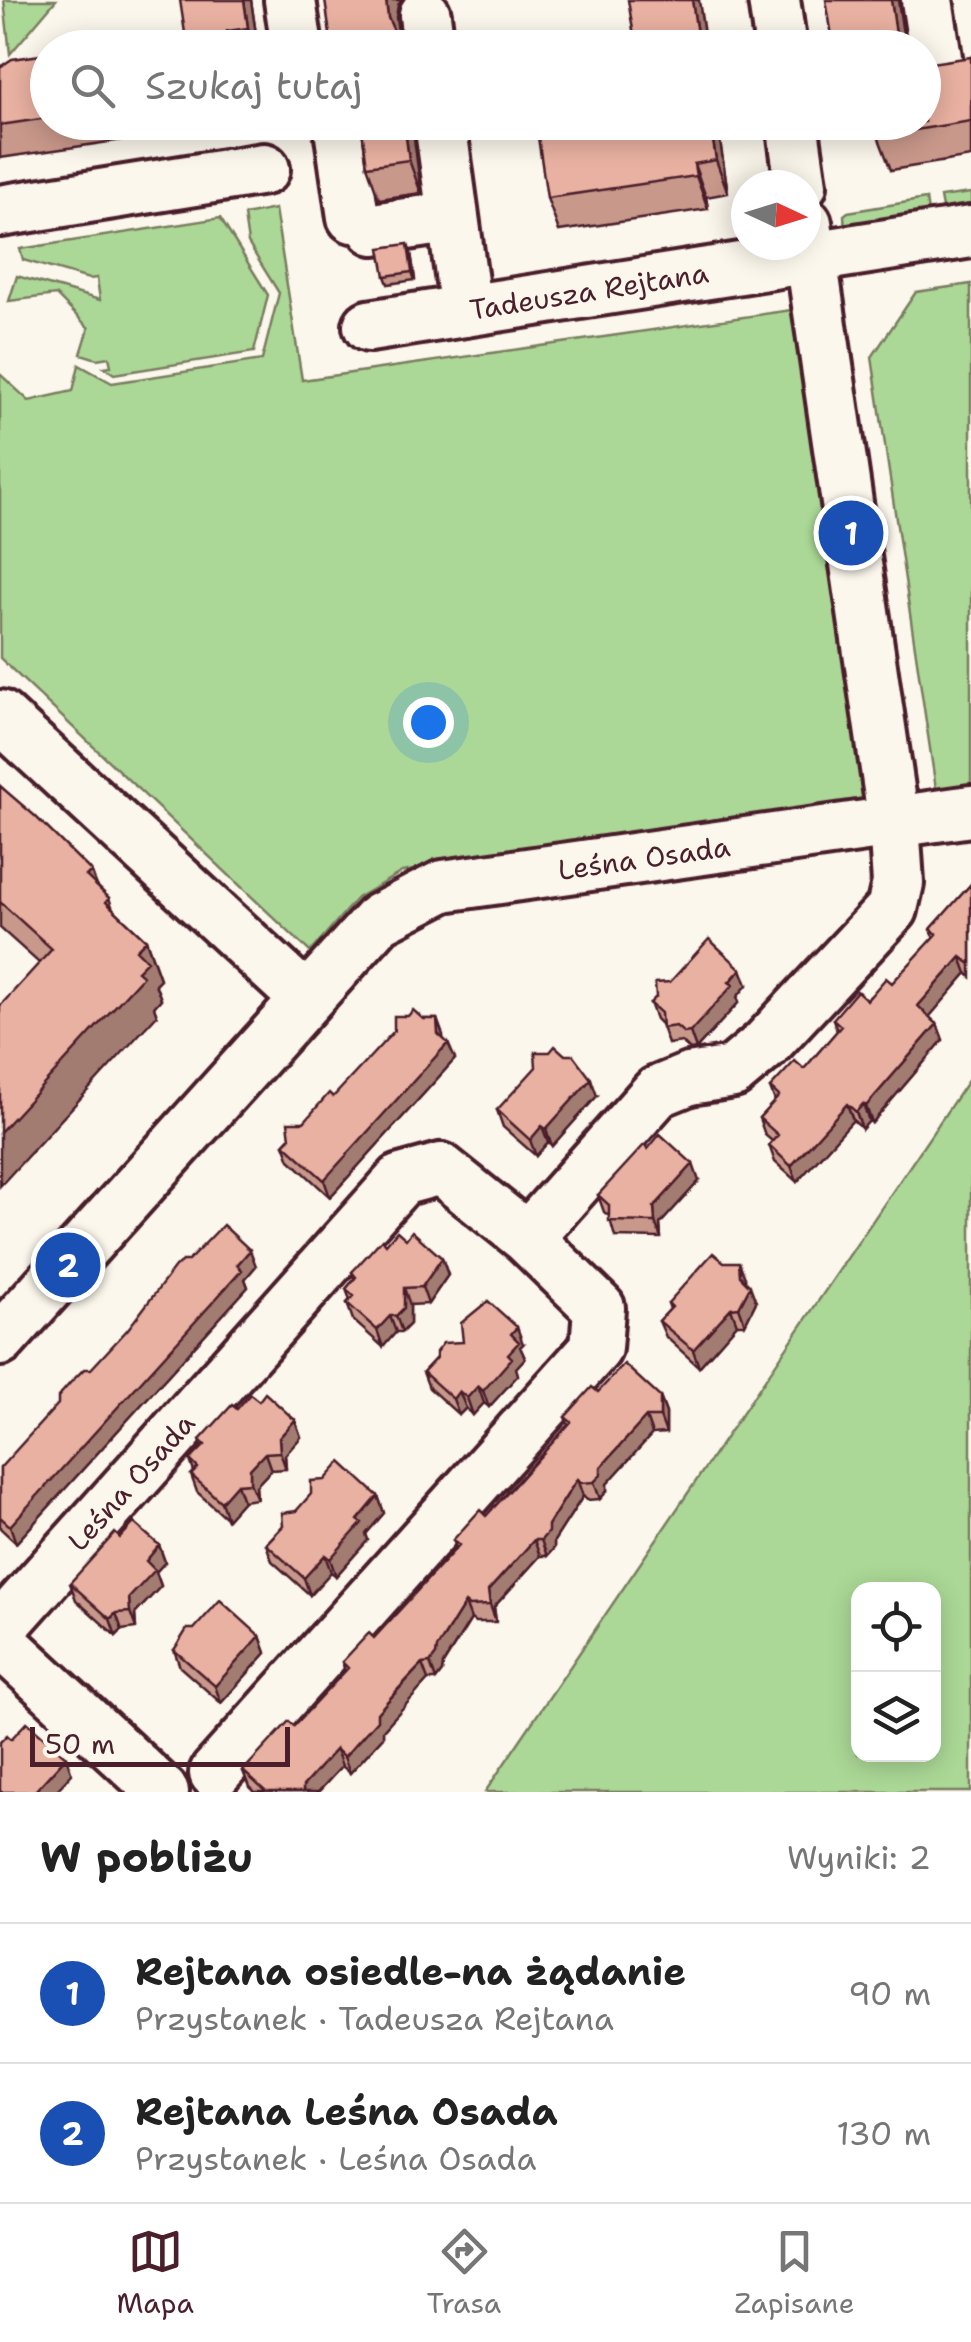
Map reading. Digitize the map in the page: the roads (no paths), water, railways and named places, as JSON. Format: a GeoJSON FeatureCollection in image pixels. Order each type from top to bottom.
{"type":"FeatureCollection","features":[{"type":"Feature","properties":{"kind":"street"},"geometry":{"type":"LineString","coordinates":[[290,0],[294,30]]}},
{"type":"Feature","properties":{"kind":"street"},"geometry":{"type":"LineString","coordinates":[[321,0],[325,30]]}},
{"type":"Feature","properties":{"kind":"street"},"geometry":{"type":"LineString","coordinates":[[774,0],[778,30]]}},
{"type":"Feature","properties":{"kind":"street"},"geometry":{"type":"LineString","coordinates":[[928,0],[933,30]]}},
{"type":"Feature","properties":{"kind":"street"},"geometry":{"type":"LineString","coordinates":[[316,140],[349,213]]}},
{"type":"Feature","properties":{"kind":"street"},"geometry":{"type":"LineString","coordinates":[[341,140],[349,213]]}},
{"type":"Feature","properties":{"kind":"street"},"geometry":{"type":"LineString","coordinates":[[442,140],[466,311]]}},
{"type":"Feature","properties":{"kind":"street"},"geometry":{"type":"LineString","coordinates":[[795,140],[799,170]]}},
{"type":"Feature","properties":{"kind":"street"},"geometry":{"type":"LineString","coordinates":[[0,211],[264,169]]}},
{"type":"Feature","properties":{"kind":"street"},"geometry":{"type":"LineString","coordinates":[[349,213],[453,216]]}},
{"type":"Feature","properties":{"kind":"street","name":"Tadeusza Rejtana"},"geometry":{"type":"LineString","coordinates":[[821,239],[971,232]]}},
{"type":"Feature","properties":{"kind":"street","name":"Tadeusza Rejtana"},"geometry":{"type":"LineString","coordinates":[[369,326],[466,311],[731,256]]}},
{"type":"Feature","properties":{"kind":"street"},"geometry":{"type":"LineString","coordinates":[[526,1238],[656,1092],[690,1079],[733,1072],[765,1045],[892,909],[898,883],[894,823],[811,260]]}},
{"type":"Feature","properties":{"kind":"street"},"geometry":{"type":"LineString","coordinates":[[0,716],[306,999]]}},
{"type":"Feature","properties":{"kind":"street","name":"Leśna Osada"},"geometry":{"type":"LineString","coordinates":[[0,1340],[379,918],[443,886],[971,811]]}},
{"type":"Feature","properties":{"kind":"street","name":"Leśna Osada"},"geometry":{"type":"LineString","coordinates":[[163,1792],[4,1650],[401,1180],[440,1169],[526,1238],[599,1308],[596,1348],[216,1773]]}},
{"type":"Feature","properties":{"kind":"place","name":"Rejtana osiedle-na żądanie"},"geometry":{"type":"Point","coordinates":[851,533]}},
{"type":"Feature","properties":{"kind":"place","name":"Rejtana Leśna Osada"},"geometry":{"type":"Point","coordinates":[68,1265]}}]}
